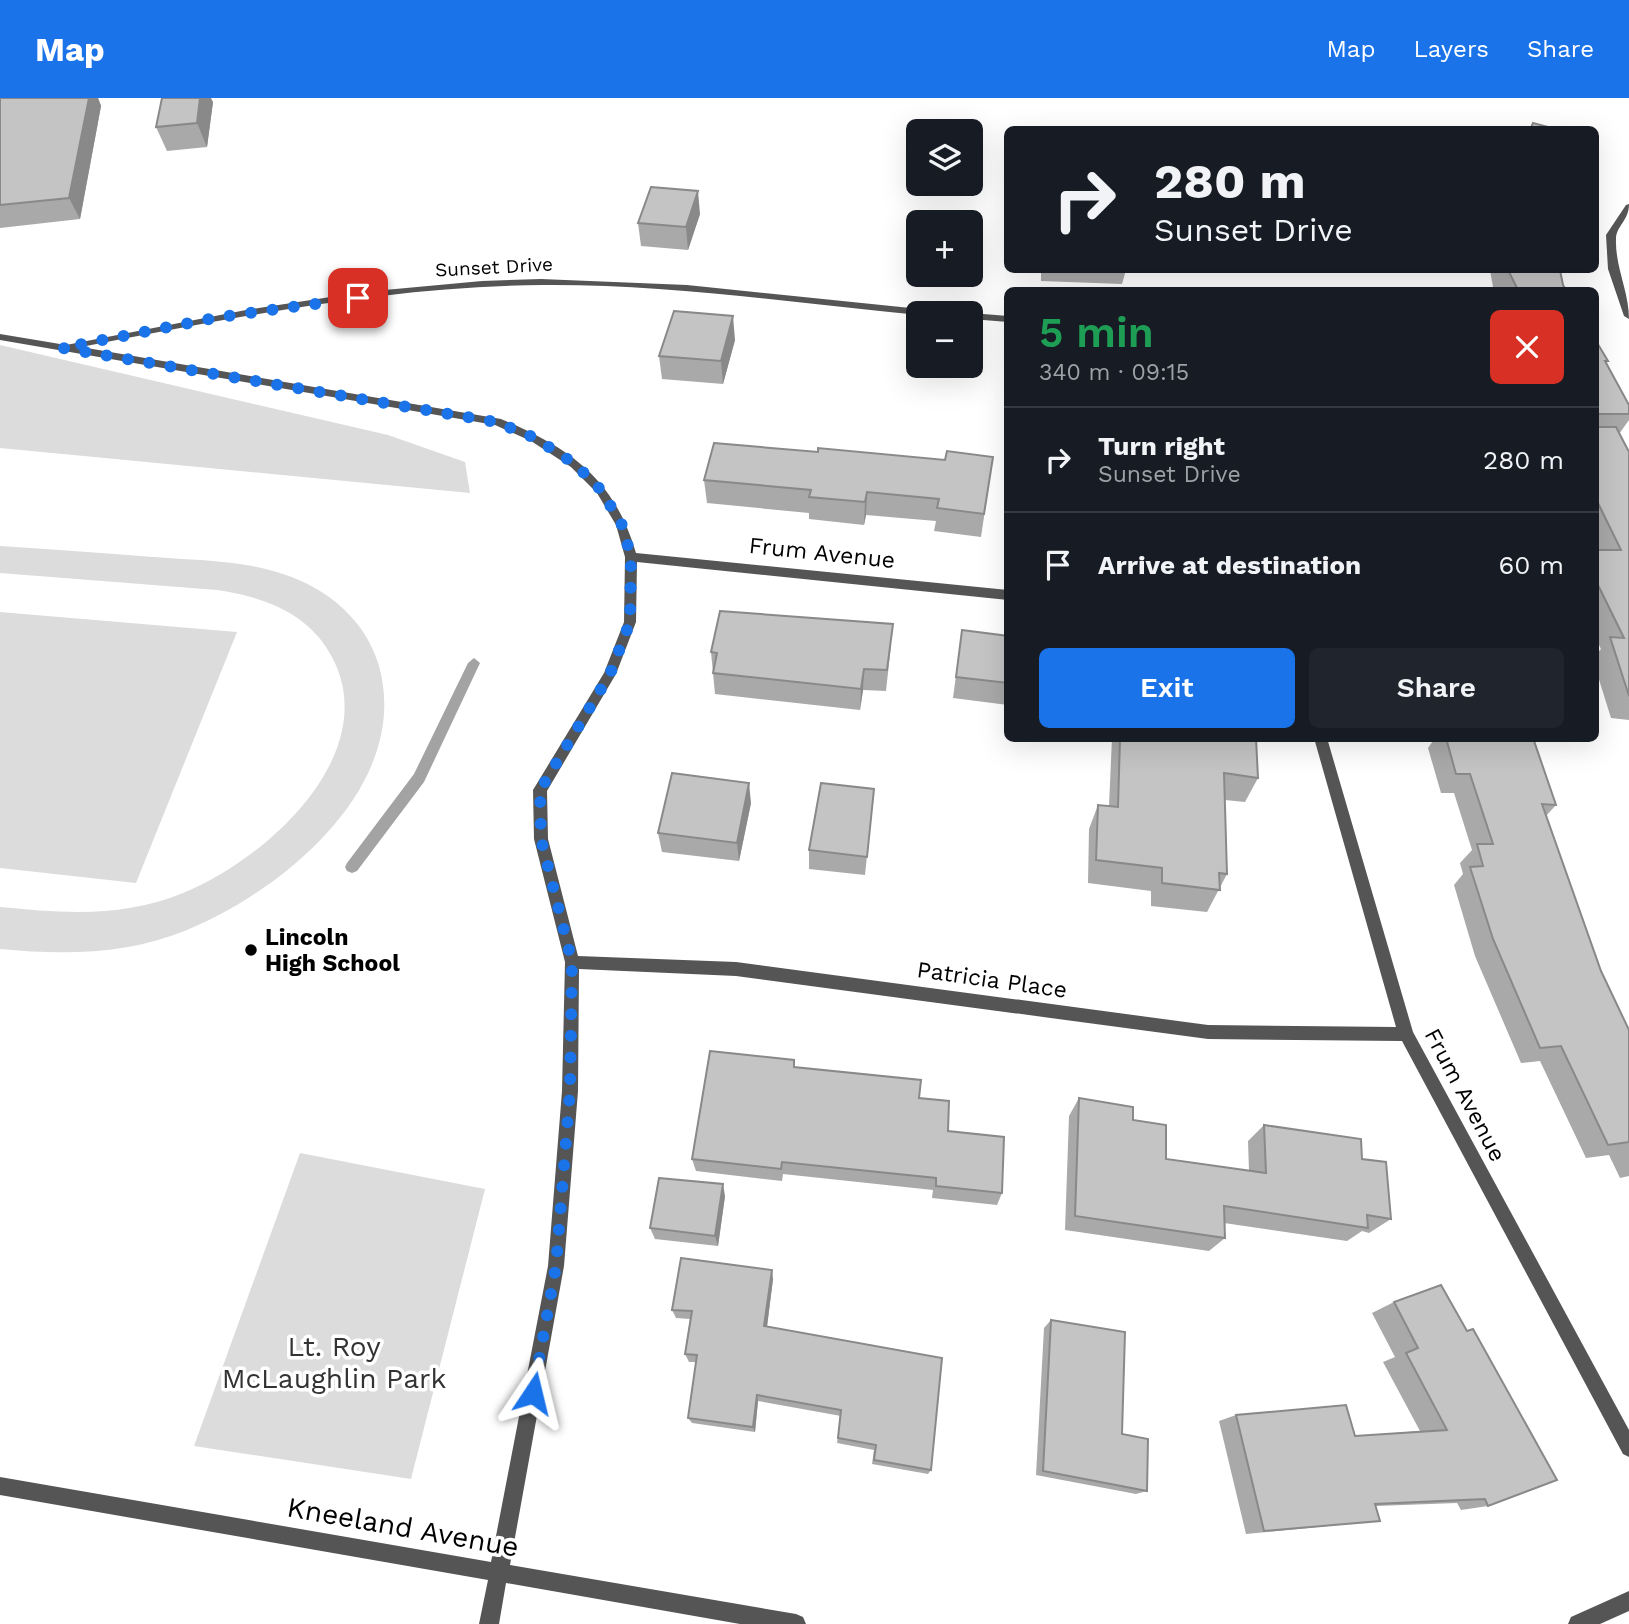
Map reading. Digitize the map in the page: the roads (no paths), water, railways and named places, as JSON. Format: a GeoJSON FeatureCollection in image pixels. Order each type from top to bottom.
{"type":"FeatureCollection","features":[{"type":"Feature","properties":{"kind":"street"},"geometry":{"type":"LineString","coordinates":[[1629,207],[1611,235],[1613,269],[1629,316]]}},
{"type":"Feature","properties":{"kind":"street","name":"Sunset Drive"},"geometry":{"type":"LineString","coordinates":[[62,348],[233,315],[441,286],[495,283],[659,284],[906,310]]}},
{"type":"Feature","properties":{"kind":"street"},"geometry":{"type":"LineString","coordinates":[[983,317],[1004,319]]}},
{"type":"Feature","properties":{"kind":"street"},"geometry":{"type":"LineString","coordinates":[[0,337],[496,422],[535,438],[575,464],[601,490],[622,525],[631,557],[630,622],[614,664],[540,790],[541,839],[572,962],[570,1091],[556,1266],[489,1624]]}},
{"type":"Feature","properties":{"kind":"street","name":"Frum Avenue"},"geometry":{"type":"LineString","coordinates":[[631,557],[1004,595]]}},
{"type":"Feature","properties":{"kind":"street","name":"Frum Avenue"},"geometry":{"type":"LineString","coordinates":[[1321,742],[1406,1034],[1629,1448]]}},
{"type":"Feature","properties":{"kind":"street","name":"Patricia Place"},"geometry":{"type":"LineString","coordinates":[[572,962],[736,969],[1208,1032],[1406,1034]]}},
{"type":"Feature","properties":{"kind":"street","name":"Kneeland Avenue"},"geometry":{"type":"LineString","coordinates":[[0,1486],[796,1624]]}},
{"type":"Feature","properties":{"kind":"street"},"geometry":{"type":"LineString","coordinates":[[1578,1624],[1629,1601]]}},
{"type":"Feature","properties":{"kind":"waterway"},"geometry":{"type":"LineString","coordinates":[[352,867],[419,778],[474,663]]}},
{"type":"Feature","properties":{"kind":"place","name":"Lincoln High School"},"geometry":{"type":"Point","coordinates":[251,950]}},
{"type":"Feature","properties":{"kind":"park label","name":"Lt. Roy McLaughlin Park"},"geometry":{"type":"Point","coordinates":[334,1362]}}]}
